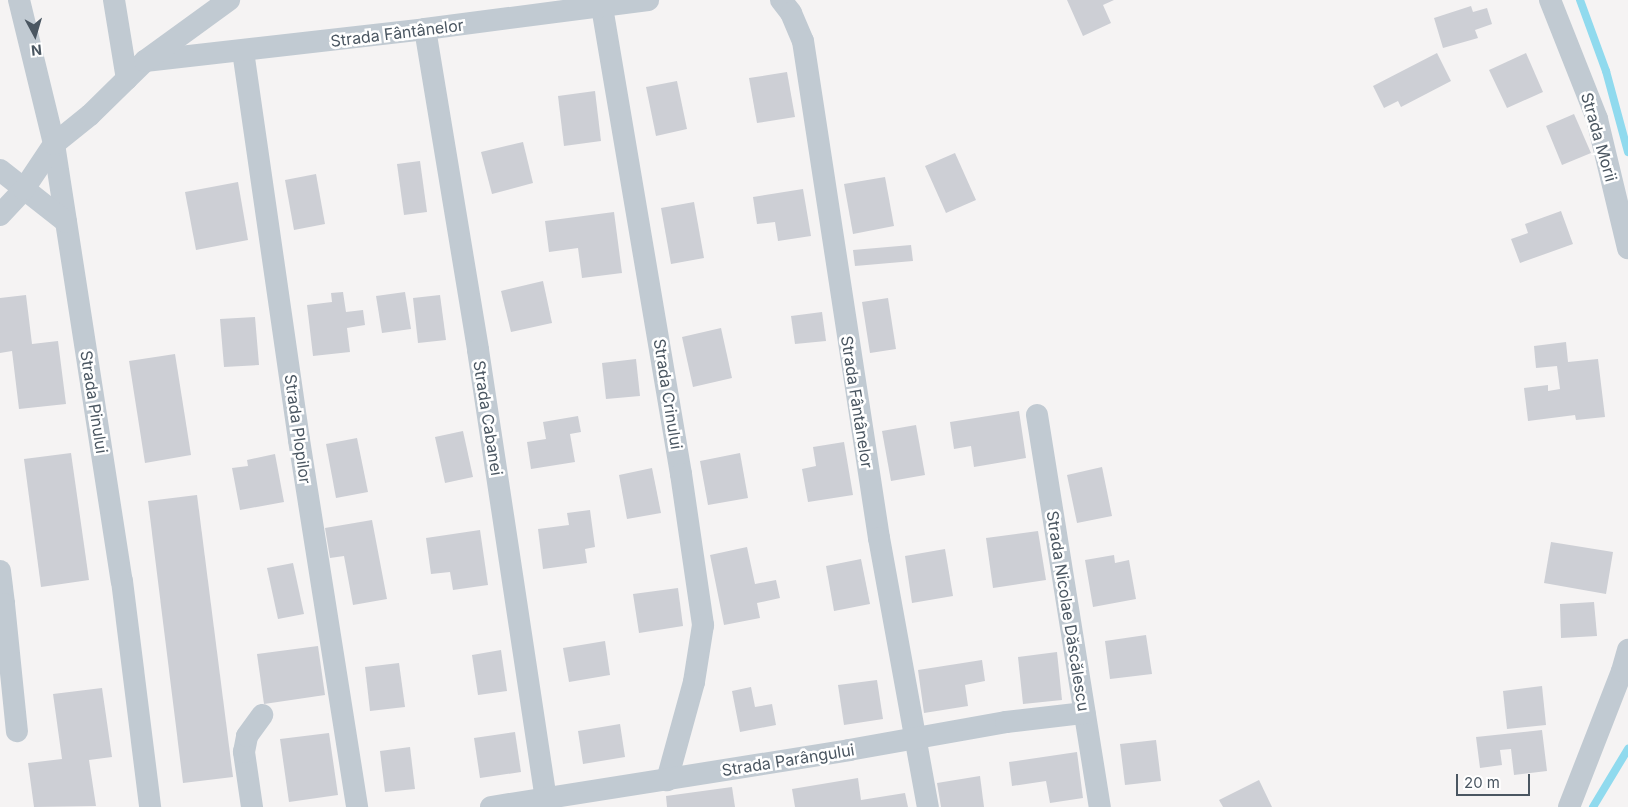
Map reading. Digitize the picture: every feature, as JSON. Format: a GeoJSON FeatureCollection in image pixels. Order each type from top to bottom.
{"type":"FeatureCollection","features":[{"type":"Feature","properties":{"kind":"street","name":"Strada Pinului"},"geometry":{"type":"LineString","coordinates":[[19,0],[54,144],[122,581],[150,807]]}},
{"type":"Feature","properties":{"kind":"street"},"geometry":{"type":"LineString","coordinates":[[114,0],[127,79]]}},
{"type":"Feature","properties":{"kind":"street"},"geometry":{"type":"LineString","coordinates":[[0,215],[24,189],[54,144],[90,115],[145,61],[229,0]]}},
{"type":"Feature","properties":{"kind":"street","name":"Strada Fântânelor"},"geometry":{"type":"LineString","coordinates":[[145,61],[244,51],[648,0]]}},
{"type":"Feature","properties":{"kind":"street","name":"Strada Fântânelor"},"geometry":{"type":"LineString","coordinates":[[781,0],[791,13],[803,41],[873,499],[914,738],[928,807]]}},
{"type":"Feature","properties":{"kind":"street","name":"Strada Morii"},"geometry":{"type":"LineString","coordinates":[[1550,0],[1597,119],[1628,248]]}},
{"type":"Feature","properties":{"kind":"street","name":"Strada Crinului"},"geometry":{"type":"LineString","coordinates":[[602,7],[678,455],[703,625],[694,682],[667,780]]}},
{"type":"Feature","properties":{"kind":"street","name":"Strada Cabanei"},"geometry":{"type":"LineString","coordinates":[[425,29],[478,350],[547,803]]}},
{"type":"Feature","properties":{"kind":"street","name":"Strada Plopilor"},"geometry":{"type":"LineString","coordinates":[[244,51],[299,440],[357,807]]}},
{"type":"Feature","properties":{"kind":"street"},"geometry":{"type":"LineString","coordinates":[[0,170],[66,222]]}},
{"type":"Feature","properties":{"kind":"street","name":"Strada Nicolae Dăscălescu"},"geometry":{"type":"LineString","coordinates":[[1037,416],[1100,807]]}},
{"type":"Feature","properties":{"kind":"street"},"geometry":{"type":"LineString","coordinates":[[0,571],[17,731]]}},
{"type":"Feature","properties":{"kind":"street"},"geometry":{"type":"LineString","coordinates":[[1569,807],[1622,671],[1628,650]]}},
{"type":"Feature","properties":{"kind":"street","name":"Strada Parângului"},"geometry":{"type":"LineString","coordinates":[[492,807],[547,803],[667,780],[1006,722],[1084,713]]}},
{"type":"Feature","properties":{"kind":"street"},"geometry":{"type":"LineString","coordinates":[[252,807],[244,752],[247,736],[262,715]]}},
{"type":"Feature","properties":{"kind":"building"},"geometry":{"type":"Polygon","coordinates":[[[1067,0],[1114,0],[1103,5],[1111,23],[1083,36],[1067,0]]]}},
{"type":"Feature","properties":{"kind":"building"},"geometry":{"type":"Polygon","coordinates":[[[1471,6],[1473,12],[1487,8],[1492,24],[1475,30],[1478,38],[1443,48],[1434,18],[1471,6]]]}},
{"type":"Feature","properties":{"kind":"building"},"geometry":{"type":"Polygon","coordinates":[[[1437,53],[1451,81],[1401,107],[1398,101],[1384,108],[1373,86],[1437,53]]]}},
{"type":"Feature","properties":{"kind":"building"},"geometry":{"type":"Polygon","coordinates":[[[1526,53],[1543,92],[1507,108],[1489,70],[1526,53]]]}},
{"type":"Feature","properties":{"kind":"building"},"geometry":{"type":"Polygon","coordinates":[[[787,72],[795,117],[757,123],[749,78],[787,72]]]}},
{"type":"Feature","properties":{"kind":"building"},"geometry":{"type":"Polygon","coordinates":[[[677,81],[687,129],[656,136],[646,87],[677,81]]]}},
{"type":"Feature","properties":{"kind":"building"},"geometry":{"type":"Polygon","coordinates":[[[595,91],[601,141],[564,146],[558,96],[595,91]]]}},
{"type":"Feature","properties":{"kind":"building"},"geometry":{"type":"Polygon","coordinates":[[[1574,114],[1591,153],[1562,165],[1546,126],[1574,114]]]}},
{"type":"Feature","properties":{"kind":"building"},"geometry":{"type":"Polygon","coordinates":[[[523,142],[533,183],[492,194],[481,152],[523,142]]]}},
{"type":"Feature","properties":{"kind":"building"},"geometry":{"type":"Polygon","coordinates":[[[955,153],[976,200],[946,213],[925,166],[955,153]]]}},
{"type":"Feature","properties":{"kind":"building"},"geometry":{"type":"Polygon","coordinates":[[[420,161],[427,212],[404,215],[397,164],[420,161]]]}},
{"type":"Feature","properties":{"kind":"building"},"geometry":{"type":"Polygon","coordinates":[[[316,174],[325,224],[294,230],[285,180],[316,174]]]}},
{"type":"Feature","properties":{"kind":"building"},"geometry":{"type":"Polygon","coordinates":[[[885,177],[894,226],[853,234],[844,184],[885,177]]]}},
{"type":"Feature","properties":{"kind":"building"},"geometry":{"type":"Polygon","coordinates":[[[238,182],[248,240],[196,250],[185,192],[238,182]]]}},
{"type":"Feature","properties":{"kind":"building"},"geometry":{"type":"Polygon","coordinates":[[[803,189],[811,236],[778,241],[775,222],[757,224],[753,197],[803,189]]]}},
{"type":"Feature","properties":{"kind":"building"},"geometry":{"type":"Polygon","coordinates":[[[694,202],[704,258],[671,264],[661,208],[694,202]]]}},
{"type":"Feature","properties":{"kind":"building"},"geometry":{"type":"Polygon","coordinates":[[[1561,211],[1573,244],[1520,263],[1511,239],[1528,233],[1525,224],[1561,211]]]}},
{"type":"Feature","properties":{"kind":"building"},"geometry":{"type":"Polygon","coordinates":[[[614,212],[622,273],[582,278],[578,248],[549,252],[545,221],[614,212]]]}},
{"type":"Feature","properties":{"kind":"building"},"geometry":{"type":"Polygon","coordinates":[[[911,245],[913,261],[855,266],[853,250],[911,245]]]}},
{"type":"Feature","properties":{"kind":"building"},"geometry":{"type":"Polygon","coordinates":[[[543,281],[552,323],[511,332],[501,291],[543,281]]]}},
{"type":"Feature","properties":{"kind":"building"},"geometry":{"type":"Polygon","coordinates":[[[343,292],[346,312],[363,310],[365,325],[347,328],[350,352],[313,356],[307,305],[332,302],[331,293],[343,292]]]}},
{"type":"Feature","properties":{"kind":"building"},"geometry":{"type":"Polygon","coordinates":[[[405,292],[411,329],[382,333],[376,296],[405,292]]]}},
{"type":"Feature","properties":{"kind":"building"},"geometry":{"type":"Polygon","coordinates":[[[26,295],[32,344],[58,341],[66,404],[19,409],[12,351],[0,353],[0,298],[26,295]]]}},
{"type":"Feature","properties":{"kind":"building"},"geometry":{"type":"Polygon","coordinates":[[[440,295],[446,340],[418,343],[413,298],[440,295]]]}},
{"type":"Feature","properties":{"kind":"building"},"geometry":{"type":"Polygon","coordinates":[[[888,298],[896,349],[870,353],[862,302],[888,298]]]}},
{"type":"Feature","properties":{"kind":"building"},"geometry":{"type":"Polygon","coordinates":[[[822,312],[826,341],[795,344],[791,316],[822,312]]]}},
{"type":"Feature","properties":{"kind":"building"},"geometry":{"type":"Polygon","coordinates":[[[255,317],[259,365],[224,367],[220,319],[255,317]]]}},
{"type":"Feature","properties":{"kind":"building"},"geometry":{"type":"Polygon","coordinates":[[[721,328],[732,378],[693,387],[682,337],[721,328]]]}},
{"type":"Feature","properties":{"kind":"building"},"geometry":{"type":"Polygon","coordinates":[[[1566,342],[1568,362],[1598,359],[1605,417],[1576,420],[1575,415],[1528,421],[1524,388],[1548,385],[1548,391],[1560,389],[1557,366],[1536,368],[1534,346],[1566,342]]]}},
{"type":"Feature","properties":{"kind":"building"},"geometry":{"type":"Polygon","coordinates":[[[175,354],[191,455],[145,463],[129,361],[175,354]]]}},
{"type":"Feature","properties":{"kind":"building"},"geometry":{"type":"Polygon","coordinates":[[[636,359],[640,396],[606,399],[602,363],[636,359]]]}},
{"type":"Feature","properties":{"kind":"building"},"geometry":{"type":"Polygon","coordinates":[[[1019,411],[1026,458],[974,467],[971,446],[954,449],[950,422],[1019,411]]]}},
{"type":"Feature","properties":{"kind":"building"},"geometry":{"type":"Polygon","coordinates":[[[578,416],[581,432],[570,434],[575,462],[531,469],[527,442],[546,439],[543,422],[578,416]]]}},
{"type":"Feature","properties":{"kind":"building"},"geometry":{"type":"Polygon","coordinates":[[[916,425],[925,475],[891,481],[882,431],[916,425]]]}},
{"type":"Feature","properties":{"kind":"building"},"geometry":{"type":"Polygon","coordinates":[[[463,431],[473,477],[445,483],[435,437],[463,431]]]}},
{"type":"Feature","properties":{"kind":"building"},"geometry":{"type":"Polygon","coordinates":[[[357,438],[368,492],[336,498],[326,444],[357,438]]]}},
{"type":"Feature","properties":{"kind":"building"},"geometry":{"type":"Polygon","coordinates":[[[844,442],[853,495],[808,502],[802,469],[816,466],[813,447],[844,442]]]}},
{"type":"Feature","properties":{"kind":"building"},"geometry":{"type":"Polygon","coordinates":[[[71,453],[89,580],[41,587],[24,459],[71,453]]]}},
{"type":"Feature","properties":{"kind":"building"},"geometry":{"type":"Polygon","coordinates":[[[740,453],[748,498],[708,505],[700,461],[740,453]]]}},
{"type":"Feature","properties":{"kind":"building"},"geometry":{"type":"Polygon","coordinates":[[[275,454],[284,502],[240,510],[232,468],[248,466],[247,460],[275,454]]]}},
{"type":"Feature","properties":{"kind":"building"},"geometry":{"type":"Polygon","coordinates":[[[1102,467],[1112,516],[1077,523],[1067,475],[1102,467]]]}},
{"type":"Feature","properties":{"kind":"building"},"geometry":{"type":"Polygon","coordinates":[[[652,468],[661,513],[627,519],[619,475],[652,468]]]}},
{"type":"Feature","properties":{"kind":"building"},"geometry":{"type":"Polygon","coordinates":[[[197,495],[233,777],[183,783],[148,501],[197,495]]]}},
{"type":"Feature","properties":{"kind":"building"},"geometry":{"type":"Polygon","coordinates":[[[590,510],[595,547],[585,549],[587,563],[543,569],[538,529],[569,525],[567,513],[590,510]]]}},
{"type":"Feature","properties":{"kind":"building"},"geometry":{"type":"Polygon","coordinates":[[[372,520],[387,599],[353,605],[344,556],[330,558],[325,528],[372,520]]]}},
{"type":"Feature","properties":{"kind":"building"},"geometry":{"type":"Polygon","coordinates":[[[480,530],[488,585],[453,590],[450,572],[431,574],[426,538],[480,530]]]}},
{"type":"Feature","properties":{"kind":"building"},"geometry":{"type":"Polygon","coordinates":[[[1038,531],[1046,580],[993,588],[986,538],[1038,531]]]}},
{"type":"Feature","properties":{"kind":"building"},"geometry":{"type":"Polygon","coordinates":[[[1551,542],[1613,552],[1606,594],[1544,583],[1551,542]]]}},
{"type":"Feature","properties":{"kind":"building"},"geometry":{"type":"Polygon","coordinates":[[[747,547],[755,584],[776,580],[780,598],[757,603],[760,618],[724,625],[710,555],[747,547]]]}},
{"type":"Feature","properties":{"kind":"building"},"geometry":{"type":"Polygon","coordinates":[[[945,549],[953,596],[912,603],[905,556],[945,549]]]}},
{"type":"Feature","properties":{"kind":"building"},"geometry":{"type":"Polygon","coordinates":[[[1114,555],[1115,563],[1129,560],[1136,599],[1093,607],[1085,560],[1114,555]]]}},
{"type":"Feature","properties":{"kind":"building"},"geometry":{"type":"Polygon","coordinates":[[[861,559],[870,604],[834,611],[826,566],[861,559]]]}},
{"type":"Feature","properties":{"kind":"building"},"geometry":{"type":"Polygon","coordinates":[[[293,563],[304,614],[278,619],[267,568],[293,563]]]}},
{"type":"Feature","properties":{"kind":"building"},"geometry":{"type":"Polygon","coordinates":[[[678,588],[683,626],[639,633],[633,594],[678,588]]]}},
{"type":"Feature","properties":{"kind":"building"},"geometry":{"type":"Polygon","coordinates":[[[1594,602],[1597,636],[1561,638],[1560,604],[1594,602]]]}},
{"type":"Feature","properties":{"kind":"building"},"geometry":{"type":"Polygon","coordinates":[[[1146,635],[1152,674],[1110,679],[1105,641],[1146,635]]]}},
{"type":"Feature","properties":{"kind":"building"},"geometry":{"type":"Polygon","coordinates":[[[605,641],[610,675],[569,682],[563,648],[605,641]]]}},
{"type":"Feature","properties":{"kind":"building"},"geometry":{"type":"Polygon","coordinates":[[[318,646],[325,695],[264,704],[257,654],[318,646]]]}},
{"type":"Feature","properties":{"kind":"building"},"geometry":{"type":"Polygon","coordinates":[[[501,650],[507,691],[478,695],[472,655],[501,650]]]}},
{"type":"Feature","properties":{"kind":"building"},"geometry":{"type":"Polygon","coordinates":[[[1057,652],[1062,700],[1023,704],[1018,657],[1057,652]]]}},
{"type":"Feature","properties":{"kind":"building"},"geometry":{"type":"Polygon","coordinates":[[[982,660],[985,681],[965,685],[968,706],[924,713],[918,670],[982,660]]]}},
{"type":"Feature","properties":{"kind":"building"},"geometry":{"type":"Polygon","coordinates":[[[399,663],[405,707],[370,711],[365,667],[399,663]]]}},
{"type":"Feature","properties":{"kind":"building"},"geometry":{"type":"Polygon","coordinates":[[[877,680],[883,719],[844,725],[838,685],[877,680]]]}},
{"type":"Feature","properties":{"kind":"building"},"geometry":{"type":"Polygon","coordinates":[[[1542,686],[1546,725],[1507,729],[1503,691],[1542,686]]]}},
{"type":"Feature","properties":{"kind":"building"},"geometry":{"type":"Polygon","coordinates":[[[751,687],[755,707],[772,704],[776,725],[740,732],[732,691],[751,687]]]}},
{"type":"Feature","properties":{"kind":"building"},"geometry":{"type":"Polygon","coordinates":[[[102,688],[112,757],[89,760],[96,806],[34,807],[28,763],[62,759],[53,694],[102,688]]]}},
{"type":"Feature","properties":{"kind":"building"},"geometry":{"type":"Polygon","coordinates":[[[620,724],[625,757],[583,764],[578,731],[620,724]]]}},
{"type":"Feature","properties":{"kind":"building"},"geometry":{"type":"Polygon","coordinates":[[[1542,730],[1547,771],[1514,775],[1511,749],[1500,750],[1502,765],[1480,768],[1476,737],[1542,730]]]}},
{"type":"Feature","properties":{"kind":"building"},"geometry":{"type":"Polygon","coordinates":[[[515,732],[521,772],[480,778],[474,738],[515,732]]]}},
{"type":"Feature","properties":{"kind":"building"},"geometry":{"type":"Polygon","coordinates":[[[329,733],[338,795],[289,802],[280,739],[329,733]]]}},
{"type":"Feature","properties":{"kind":"building"},"geometry":{"type":"Polygon","coordinates":[[[1156,740],[1161,781],[1125,785],[1120,744],[1156,740]]]}},
{"type":"Feature","properties":{"kind":"building"},"geometry":{"type":"Polygon","coordinates":[[[410,747],[415,789],[385,792],[380,751],[410,747]]]}},
{"type":"Feature","properties":{"kind":"building"},"geometry":{"type":"Polygon","coordinates":[[[1077,752],[1083,798],[1050,803],[1046,781],[1012,786],[1009,762],[1077,752]]]}},
{"type":"Feature","properties":{"kind":"building"},"geometry":{"type":"Polygon","coordinates":[[[980,776],[984,807],[941,807],[937,783],[980,776]]]}},
{"type":"Feature","properties":{"kind":"building"},"geometry":{"type":"Polygon","coordinates":[[[858,778],[861,800],[905,793],[908,807],[795,807],[792,789],[858,778]]]}},
{"type":"Feature","properties":{"kind":"building"},"geometry":{"type":"Polygon","coordinates":[[[1259,780],[1272,807],[1223,807],[1219,800],[1259,780]]]}},
{"type":"Feature","properties":{"kind":"building"},"geometry":{"type":"Polygon","coordinates":[[[732,787],[735,807],[667,807],[666,796],[732,787]]]}},
{"type":"Feature","properties":{"kind":"waterway"},"geometry":{"type":"LineString","coordinates":[[1580,0],[1606,71],[1628,152]]}},
{"type":"Feature","properties":{"kind":"waterway"},"geometry":{"type":"LineString","coordinates":[[1593,807],[1628,749]]}}]}
